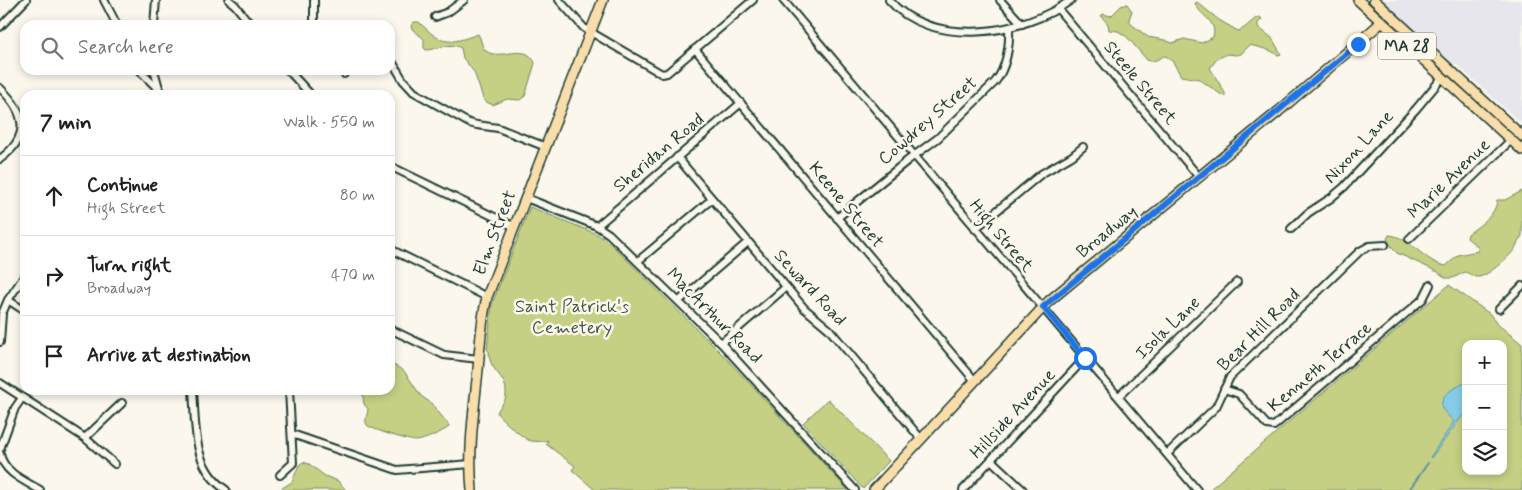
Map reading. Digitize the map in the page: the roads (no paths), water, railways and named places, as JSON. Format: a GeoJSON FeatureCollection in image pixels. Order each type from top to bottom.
{"type":"FeatureCollection","features":[{"type":"Feature","properties":{"kind":"main road","name":"Elm Street"},"geometry":{"type":"LineString","coordinates":[[472,490],[471,464],[479,359],[482,323],[488,297],[603,0]]}},
{"type":"Feature","properties":{"kind":"main road","name":"MA 28"},"geometry":{"type":"LineString","coordinates":[[1358,0],[1522,150]]}},
{"type":"Feature","properties":{"kind":"main road","name":"MA 28"},"geometry":{"type":"LineString","coordinates":[[1374,0],[1522,136]]}},
{"type":"Feature","properties":{"kind":"main road","name":"Broadway"},"geometry":{"type":"LineString","coordinates":[[874,490],[1043,307],[1199,178],[1382,22]]}},
{"type":"Feature","properties":{"kind":"street"},"geometry":{"type":"LineString","coordinates":[[0,27],[26,0]]}},
{"type":"Feature","properties":{"kind":"street"},"geometry":{"type":"LineString","coordinates":[[104,0],[114,20]]}},
{"type":"Feature","properties":{"kind":"street"},"geometry":{"type":"LineString","coordinates":[[154,20],[156,0]]}},
{"type":"Feature","properties":{"kind":"street"},"geometry":{"type":"LineString","coordinates":[[229,0],[247,20]]}},
{"type":"Feature","properties":{"kind":"street"},"geometry":{"type":"LineString","coordinates":[[314,0],[314,20]]}},
{"type":"Feature","properties":{"kind":"street"},"geometry":{"type":"LineString","coordinates":[[435,17],[448,12],[464,0]]}},
{"type":"Feature","properties":{"kind":"street"},"geometry":{"type":"LineString","coordinates":[[559,0],[580,24],[662,74],[667,73],[753,0]]}},
{"type":"Feature","properties":{"kind":"street","name":"High Street"},"geometry":{"type":"LineString","coordinates":[[783,0],[789,4],[975,229],[1197,490]]}},
{"type":"Feature","properties":{"kind":"street"},"geometry":{"type":"LineString","coordinates":[[890,0],[907,16],[918,23],[976,31],[1009,28],[1022,24],[1071,0]]}},
{"type":"Feature","properties":{"kind":"street"},"geometry":{"type":"LineString","coordinates":[[1000,0],[1022,24]]}},
{"type":"Feature","properties":{"kind":"street","name":"Steele Street"},"geometry":{"type":"LineString","coordinates":[[1058,8],[1199,178]]}},
{"type":"Feature","properties":{"kind":"street","name":"Cowdrey Street"},"geometry":{"type":"LineString","coordinates":[[837,218],[940,136],[998,78],[1006,57],[1010,37],[1009,28]]}},
{"type":"Feature","properties":{"kind":"street","name":"Keene Street"},"geometry":{"type":"LineString","coordinates":[[695,49],[975,381]]}},
{"type":"Feature","properties":{"kind":"street"},"geometry":{"type":"LineString","coordinates":[[395,67],[405,84],[417,95],[473,124],[495,127],[546,147]]}},
{"type":"Feature","properties":{"kind":"street"},"geometry":{"type":"LineString","coordinates":[[144,75],[158,88]]}},
{"type":"Feature","properties":{"kind":"street"},"geometry":{"type":"LineString","coordinates":[[155,75],[158,88]]}},
{"type":"Feature","properties":{"kind":"street"},"geometry":{"type":"LineString","coordinates":[[293,75],[306,90]]}},
{"type":"Feature","properties":{"kind":"street","name":"Nixon Lane"},"geometry":{"type":"LineString","coordinates":[[1291,229],[1308,213],[1340,191],[1442,78]]}},
{"type":"Feature","properties":{"kind":"street"},"geometry":{"type":"LineString","coordinates":[[0,88],[20,112]]}},
{"type":"Feature","properties":{"kind":"street","name":"Sheridan Road"},"geometry":{"type":"LineString","coordinates":[[597,226],[742,103]]}},
{"type":"Feature","properties":{"kind":"street"},"geometry":{"type":"LineString","coordinates":[[0,159],[12,150],[18,142],[20,130]]}},
{"type":"Feature","properties":{"kind":"street","name":"Marie Avenue"},"geometry":{"type":"LineString","coordinates":[[1409,239],[1511,140]]}},
{"type":"Feature","properties":{"kind":"street"},"geometry":{"type":"LineString","coordinates":[[975,229],[1041,174],[1083,147]]}},
{"type":"Feature","properties":{"kind":"street","name":"Seward Road"},"geometry":{"type":"LineString","coordinates":[[677,158],[804,308],[829,329],[921,439]]}},
{"type":"Feature","properties":{"kind":"street"},"geometry":{"type":"LineString","coordinates":[[395,168],[515,227]]}},
{"type":"Feature","properties":{"kind":"street","name":"MacArthur Road"},"geometry":{"type":"LineString","coordinates":[[526,198],[597,226],[609,234],[721,343],[855,490]]}},
{"type":"Feature","properties":{"kind":"street"},"geometry":{"type":"LineString","coordinates":[[638,261],[712,199]]}},
{"type":"Feature","properties":{"kind":"street"},"geometry":{"type":"LineString","coordinates":[[679,301],[748,242]]}},
{"type":"Feature","properties":{"kind":"street","name":"Bear Hill Road"},"geometry":{"type":"LineString","coordinates":[[1167,454],[1216,407],[1231,376],[1360,251],[1369,246],[1385,245]]}},
{"type":"Feature","properties":{"kind":"street"},"geometry":{"type":"LineString","coordinates":[[395,252],[488,297]]}},
{"type":"Feature","properties":{"kind":"street"},"geometry":{"type":"LineString","coordinates":[[0,342],[2,332],[1,319],[8,300],[20,282]]}},
{"type":"Feature","properties":{"kind":"street","name":"Isola Lane"},"geometry":{"type":"LineString","coordinates":[[1119,396],[1237,282]]}},
{"type":"Feature","properties":{"kind":"street","name":"Kenneth Terrace"},"geometry":{"type":"LineString","coordinates":[[1224,389],[1239,394],[1267,425],[1274,426],[1423,299],[1430,285]]}},
{"type":"Feature","properties":{"kind":"street"},"geometry":{"type":"LineString","coordinates":[[1499,309],[1522,286]]}},
{"type":"Feature","properties":{"kind":"street"},"geometry":{"type":"LineString","coordinates":[[721,343],[786,287]]}},
{"type":"Feature","properties":{"kind":"street"},"geometry":{"type":"LineString","coordinates":[[8,300],[20,308]]}},
{"type":"Feature","properties":{"kind":"street"},"geometry":{"type":"LineString","coordinates":[[395,331],[444,355],[479,359]]}},
{"type":"Feature","properties":{"kind":"street","name":"Hillside Avenue"},"geometry":{"type":"LineString","coordinates":[[963,490],[1085,358]]}},
{"type":"Feature","properties":{"kind":"street"},"geometry":{"type":"LineString","coordinates":[[0,383],[85,438],[115,464]]}},
{"type":"Feature","properties":{"kind":"street"},"geometry":{"type":"LineString","coordinates":[[194,395],[201,458],[209,475],[226,490]]}},
{"type":"Feature","properties":{"kind":"street"},"geometry":{"type":"LineString","coordinates":[[280,475],[293,463],[289,395]]}},
{"type":"Feature","properties":{"kind":"street"},"geometry":{"type":"LineString","coordinates":[[0,449],[15,408],[22,398]]}},
{"type":"Feature","properties":{"kind":"street"},"geometry":{"type":"LineString","coordinates":[[85,438],[122,403]]}},
{"type":"Feature","properties":{"kind":"street"},"geometry":{"type":"LineString","coordinates":[[292,434],[397,470],[471,464]]}},
{"type":"Feature","properties":{"kind":"street"},"geometry":{"type":"LineString","coordinates":[[0,454],[2,462],[8,470],[40,490]]}},
{"type":"Feature","properties":{"kind":"street"},"geometry":{"type":"LineString","coordinates":[[991,460],[1023,490]]}},
{"type":"Feature","properties":{"kind":"water"},"geometry":{"type":"Polygon","coordinates":[[[1462,384],[1462,416],[1431,458],[1454,422],[1442,409],[1445,395],[1462,384]]]}},
{"type":"Feature","properties":{"kind":"waterway"},"geometry":{"type":"LineString","coordinates":[[1409,490],[1428,463]]}},
{"type":"Feature","properties":{"kind":"park label","name":"Saint Patrick's Cemetery"},"geometry":{"type":"Point","coordinates":[572,317]}}]}
